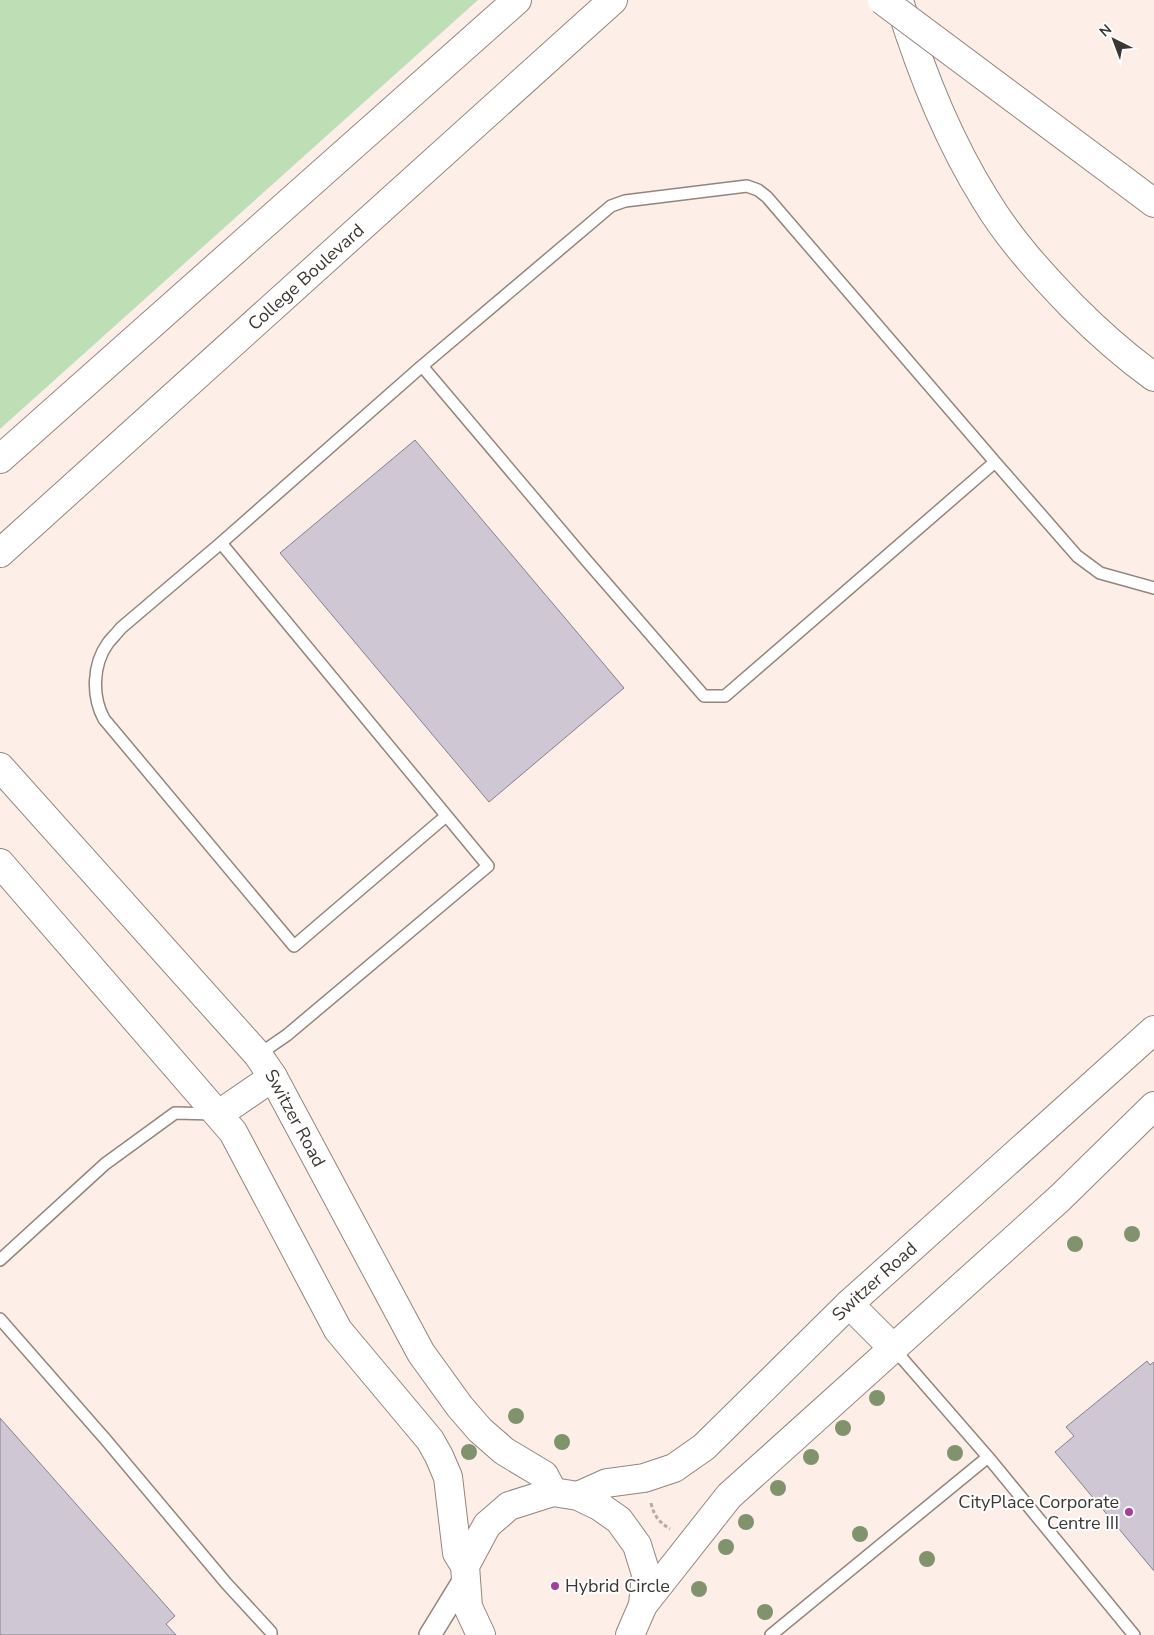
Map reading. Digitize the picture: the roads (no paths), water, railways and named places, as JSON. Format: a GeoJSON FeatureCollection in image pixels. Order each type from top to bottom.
{"type":"FeatureCollection","features":[{"type":"Feature","properties":{"kind":"main road"},"geometry":{"type":"LineString","coordinates":[[0,459],[517,0]]}},
{"type":"Feature","properties":{"kind":"main road","name":"College Boulevard"},"geometry":{"type":"LineString","coordinates":[[0,554],[613,0]]}},
{"type":"Feature","properties":{"kind":"main road"},"geometry":{"type":"LineString","coordinates":[[882,0],[1154,202]]}},
{"type":"Feature","properties":{"kind":"main road"},"geometry":{"type":"LineString","coordinates":[[899,0],[914,50],[936,107],[957,150],[985,199],[1021,250],[1050,284],[1090,325],[1129,360],[1154,377]]}},
{"type":"Feature","properties":{"kind":"main road","name":"Switzer Road"},"geometry":{"type":"LineString","coordinates":[[0,767],[266,1066],[421,1353],[460,1407],[480,1430],[504,1451],[544,1475],[566,1494],[607,1483],[644,1478],[674,1468],[704,1447],[849,1304],[1154,1030]]}},
{"type":"Feature","properties":{"kind":"main road"},"geometry":{"type":"LineString","coordinates":[[0,863],[233,1132],[338,1330],[430,1440],[440,1456],[448,1477],[457,1553],[465,1572],[468,1607],[481,1635]]}},
{"type":"Feature","properties":{"kind":"main road"},"geometry":{"type":"LineString","coordinates":[[219,1114],[266,1066]]}},
{"type":"Feature","properties":{"kind":"main road"},"geometry":{"type":"LineString","coordinates":[[630,1635],[643,1605],[729,1496],[1060,1198],[1154,1106]]}},
{"type":"Feature","properties":{"kind":"main road"},"geometry":{"type":"LineString","coordinates":[[849,1304],[894,1349]]}},
{"type":"Feature","properties":{"kind":"main road"},"geometry":{"type":"LineString","coordinates":[[465,1572],[487,1525],[509,1506],[566,1494],[599,1506],[619,1520],[637,1545],[646,1574],[643,1605]]}},
{"type":"Feature","properties":{"kind":"street"},"geometry":{"type":"LineString","coordinates":[[430,1635],[465,1572]]}},
{"type":"Feature","properties":{"kind":"lane"},"geometry":{"type":"LineString","coordinates":[[446,816],[294,946],[104,719],[95,693],[96,676],[101,657],[107,644],[121,628],[422,366],[611,206],[625,201],[747,186],[758,190],[767,197],[1077,556],[1100,573],[1154,588]]}},
{"type":"Feature","properties":{"kind":"lane"},"geometry":{"type":"LineString","coordinates":[[422,366],[704,696],[724,696],[995,462]]}},
{"type":"Feature","properties":{"kind":"lane"},"geometry":{"type":"LineString","coordinates":[[221,542],[488,866],[287,1035],[266,1066]]}},
{"type":"Feature","properties":{"kind":"lane"},"geometry":{"type":"LineString","coordinates":[[0,1260],[105,1164],[175,1113],[219,1114]]}},
{"type":"Feature","properties":{"kind":"lane"},"geometry":{"type":"LineString","coordinates":[[0,1319],[106,1440],[226,1583],[271,1632],[271,1635]]}},
{"type":"Feature","properties":{"kind":"lane"},"geometry":{"type":"LineString","coordinates":[[894,1349],[988,1457],[1134,1635]]}},
{"type":"Feature","properties":{"kind":"lane"},"geometry":{"type":"LineString","coordinates":[[771,1635],[988,1457]]}},
{"type":"Feature","properties":{"kind":"place","name":"CityPlace Corporate Centre III"},"geometry":{"type":"Point","coordinates":[1129,1512]}},
{"type":"Feature","properties":{"kind":"place","name":"Hybrid Circle"},"geometry":{"type":"Point","coordinates":[555,1586]}}]}
